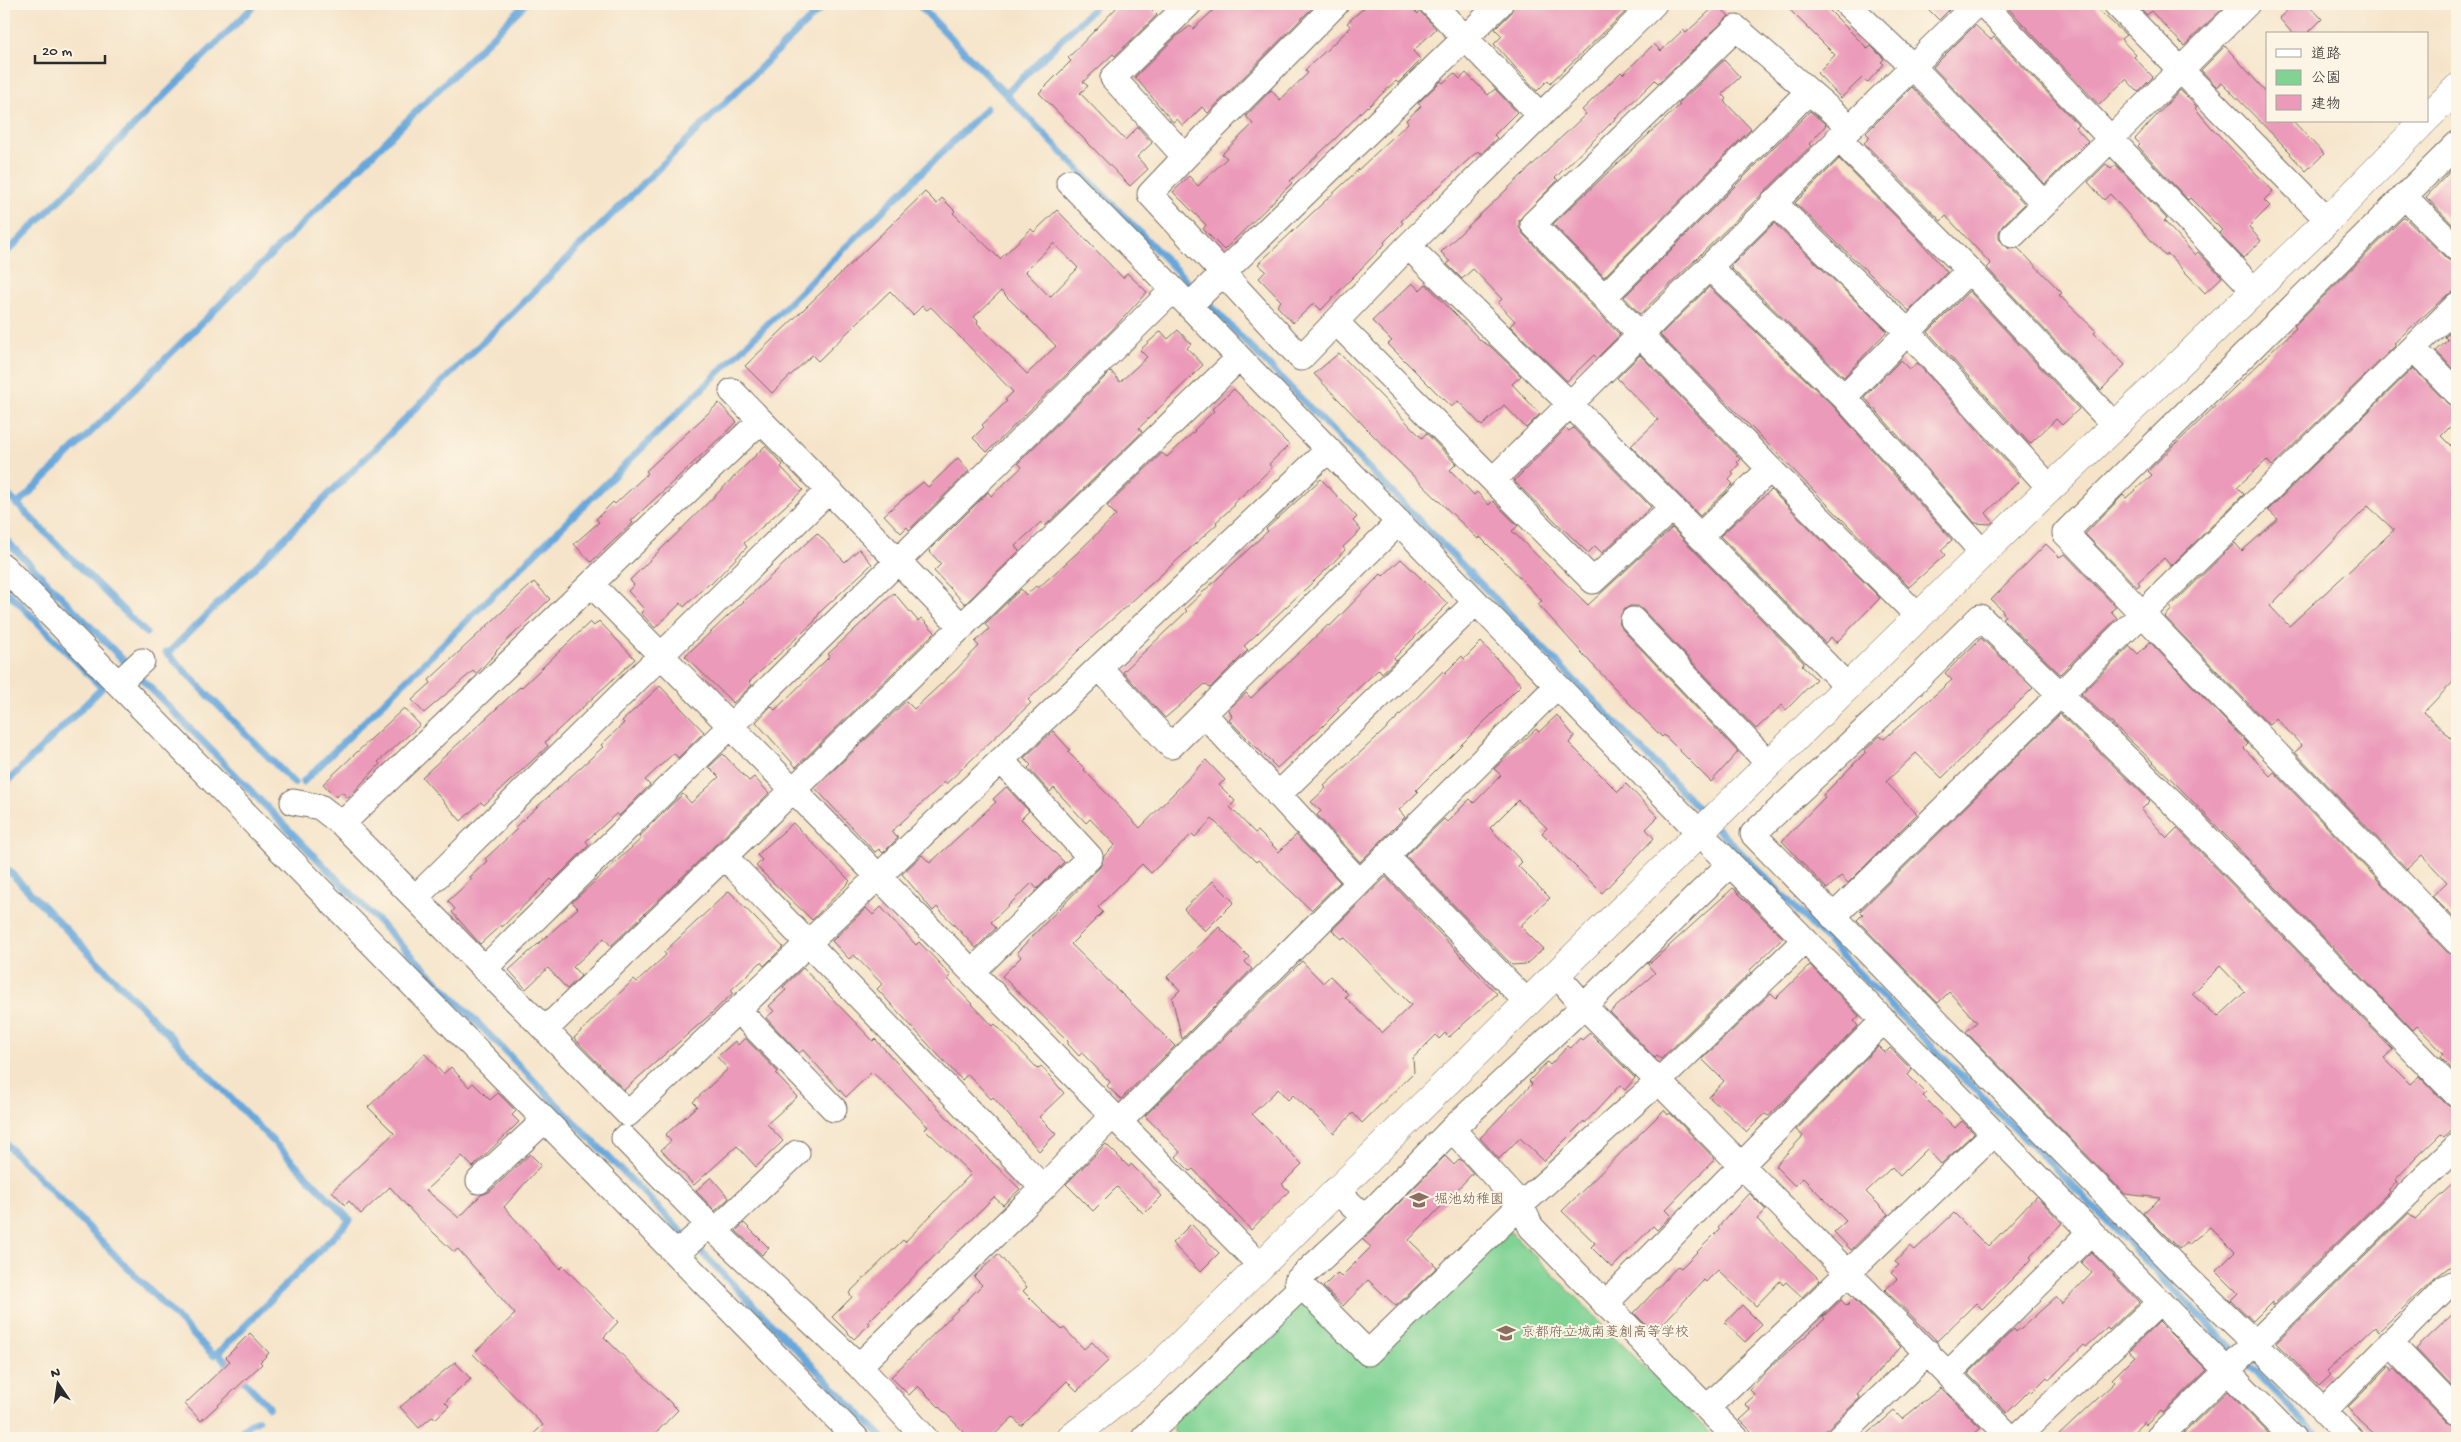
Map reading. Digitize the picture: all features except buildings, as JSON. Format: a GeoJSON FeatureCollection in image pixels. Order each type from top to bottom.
{"type":"FeatureCollection","features":[{"type":"Feature","properties":{"kind":"street"},"geometry":{"type":"LineString","coordinates":[[1185,157],[1113,78],[1188,4]]}},
{"type":"Feature","properties":{"kind":"street"},"geometry":{"type":"LineString","coordinates":[[1336,4],[1150,194],[1301,358],[1408,246],[1654,4]]}},
{"type":"Feature","properties":{"kind":"street"},"geometry":{"type":"LineString","coordinates":[[1432,4],[1540,115]]}},
{"type":"Feature","properties":{"kind":"street"},"geometry":{"type":"LineString","coordinates":[[484,969],[898,562],[1181,298],[1222,274],[1500,4]]}},
{"type":"Feature","properties":{"kind":"street"},"geometry":{"type":"LineString","coordinates":[[1847,4],[1912,66],[2045,204]]}},
{"type":"Feature","properties":{"kind":"street"},"geometry":{"type":"LineString","coordinates":[[1493,480],[1976,4]]}},
{"type":"Feature","properties":{"kind":"street"},"geometry":{"type":"LineString","coordinates":[[1983,4],[2255,291]]}},
{"type":"Feature","properties":{"kind":"street"},"geometry":{"type":"LineString","coordinates":[[2116,4],[2328,220]]}},
{"type":"Feature","properties":{"kind":"street"},"geometry":{"type":"LineString","coordinates":[[2013,234],[2247,4]]}},
{"type":"Feature","properties":{"kind":"street"},"geometry":{"type":"LineString","coordinates":[[1919,617],[1770,469],[1533,224],[1736,28],[1809,91],[1969,270],[2116,427]]}},
{"type":"Feature","properties":{"kind":"street"},"geometry":{"type":"LineString","coordinates":[[2428,117],[2457,88]]}},
{"type":"Feature","properties":{"kind":"street"},"geometry":{"type":"LineString","coordinates":[[1604,298],[1809,91]]}},
{"type":"Feature","properties":{"kind":"street"},"geometry":{"type":"LineString","coordinates":[[1071,1438],[1147,1378],[1983,553],[2116,427],[2328,220],[2423,122]]}},
{"type":"Feature","properties":{"kind":"street"},"geometry":{"type":"LineString","coordinates":[[2457,144],[2065,533],[2457,942]]}},
{"type":"Feature","properties":{"kind":"street"},"geometry":{"type":"LineString","coordinates":[[1069,182],[1730,864],[2293,1438]]}},
{"type":"Feature","properties":{"kind":"street"},"geometry":{"type":"LineString","coordinates":[[2404,196],[2457,249]]}},
{"type":"Feature","properties":{"kind":"street"},"geometry":{"type":"LineString","coordinates":[[1773,202],[1908,332],[2051,489]]}},
{"type":"Feature","properties":{"kind":"street"},"geometry":{"type":"LineString","coordinates":[[1408,246],[1570,404],[1848,688]]}},
{"type":"Feature","properties":{"kind":"street"},"geometry":{"type":"LineString","coordinates":[[1709,267],[1844,397],[1983,553]]}},
{"type":"Feature","properties":{"kind":"street"},"geometry":{"type":"LineString","coordinates":[[1844,397],[1969,270]]}},
{"type":"Feature","properties":{"kind":"street"},"geometry":{"type":"LineString","coordinates":[[1833,917],[2457,305]]}},
{"type":"Feature","properties":{"kind":"street"},"geometry":{"type":"LineString","coordinates":[[1336,322],[1593,581],[1672,508]]}},
{"type":"Feature","properties":{"kind":"street"},"geometry":{"type":"LineString","coordinates":[[2413,348],[2457,393]]}},
{"type":"Feature","properties":{"kind":"street"},"geometry":{"type":"LineString","coordinates":[[545,1030],[1239,358]]}},
{"type":"Feature","properties":{"kind":"street"},"geometry":{"type":"LineString","coordinates":[[732,391],[962,626]]}},
{"type":"Feature","properties":{"kind":"street"},"geometry":{"type":"LineString","coordinates":[[342,824],[760,421]]}},
{"type":"Feature","properties":{"kind":"street"},"geometry":{"type":"LineString","coordinates":[[293,802],[320,807],[342,824],[628,1114],[1328,450]]}},
{"type":"Feature","properties":{"kind":"street"},"geometry":{"type":"LineString","coordinates":[[1700,536],[1770,469]]}},
{"type":"Feature","properties":{"kind":"street"},"geometry":{"type":"LineString","coordinates":[[415,898],[828,491]]}},
{"type":"Feature","properties":{"kind":"street"},"geometry":{"type":"LineString","coordinates":[[1099,667],[1171,746],[1399,522]]}},
{"type":"Feature","properties":{"kind":"street"},"geometry":{"type":"LineString","coordinates":[[4,567],[545,1120],[679,1252],[856,1438]]}},
{"type":"Feature","properties":{"kind":"street"},"geometry":{"type":"LineString","coordinates":[[590,584],[1260,1265]]}},
{"type":"Feature","properties":{"kind":"street"},"geometry":{"type":"LineString","coordinates":[[1278,795],[1476,602]]}},
{"type":"Feature","properties":{"kind":"street"},"geometry":{"type":"LineString","coordinates":[[2350,1438],[2256,1343],[2182,1274],[1753,834],[1880,716],[1980,617],[2172,802],[2457,1095]]}},
{"type":"Feature","properties":{"kind":"street"},"geometry":{"type":"LineString","coordinates":[[1633,620],[1769,764]]}},
{"type":"Feature","properties":{"kind":"street"},"geometry":{"type":"LineString","coordinates":[[859,1366],[1386,856],[1557,686]]}},
{"type":"Feature","properties":{"kind":"street"},"geometry":{"type":"LineString","coordinates":[[1204,714],[1359,882]]}},
{"type":"Feature","properties":{"kind":"street"},"geometry":{"type":"LineString","coordinates":[[972,972],[1090,857],[1001,760]]}},
{"type":"Feature","properties":{"kind":"street"},"geometry":{"type":"LineString","coordinates":[[724,856],[1044,1188]]}},
{"type":"Feature","properties":{"kind":"street"},"geometry":{"type":"LineString","coordinates":[[1386,856],[1526,1002]]}},
{"type":"Feature","properties":{"kind":"street"},"geometry":{"type":"LineString","coordinates":[[1730,864],[1584,1006],[1452,1129],[1365,1218],[1297,1282],[1368,1353],[1521,1205],[1659,1080],[1805,940]]}},
{"type":"Feature","properties":{"kind":"street"},"geometry":{"type":"LineString","coordinates":[[1556,974],[1584,1006],[1928,1352],[2007,1436],[2160,1302]]}},
{"type":"Feature","properties":{"kind":"street"},"geometry":{"type":"LineString","coordinates":[[738,1010],[834,1109]]}},
{"type":"Feature","properties":{"kind":"street"},"geometry":{"type":"LineString","coordinates":[[1605,1304],[1884,1020]]}},
{"type":"Feature","properties":{"kind":"street"},"geometry":{"type":"LineString","coordinates":[[479,1180],[545,1120]]}},
{"type":"Feature","properties":{"kind":"street"},"geometry":{"type":"LineString","coordinates":[[1452,1129],[1521,1205],[1530,1227],[1736,1438]]}},
{"type":"Feature","properties":{"kind":"street"},"geometry":{"type":"LineString","coordinates":[[1707,1408],[1994,1133]]}},
{"type":"Feature","properties":{"kind":"street"},"geometry":{"type":"LineString","coordinates":[[624,1138],[709,1228],[859,1366],[925,1438]]}},
{"type":"Feature","properties":{"kind":"street"},"geometry":{"type":"LineString","coordinates":[[2158,1438],[2457,1146]]}},
{"type":"Feature","properties":{"kind":"street"},"geometry":{"type":"LineString","coordinates":[[679,1252],[797,1153]]}},
{"type":"Feature","properties":{"kind":"street"},"geometry":{"type":"LineString","coordinates":[[1336,1190],[1365,1218]]}},
{"type":"Feature","properties":{"kind":"street"},"geometry":{"type":"LineString","coordinates":[[1948,1374],[2091,1232]]}},
{"type":"Feature","properties":{"kind":"street"},"geometry":{"type":"LineString","coordinates":[[2323,1412],[2445,1288],[2457,1282]]}},
{"type":"Feature","properties":{"kind":"street"},"geometry":{"type":"LineString","coordinates":[[1158,1434],[1302,1286]]}},
{"type":"Feature","properties":{"kind":"street"},"geometry":{"type":"LineString","coordinates":[[2390,1343],[2457,1412]]}},
{"type":"Feature","properties":{"kind":"street"},"geometry":{"type":"LineString","coordinates":[[1839,1438],[1928,1352]]}},
{"type":"Feature","properties":{"kind":"green space","name":"京都府立城南菱創高等学校"},"geometry":{"type":"Polygon","coordinates":[[[1503,1232],[1512,1233],[1715,1438],[1181,1438],[1174,1432],[1173,1421],[1298,1303],[1307,1302],[1369,1364],[1503,1232]]]}},
{"type":"Feature","properties":{"kind":"waterway"},"geometry":{"type":"LineString","coordinates":[[4,255],[256,4]]}},
{"type":"Feature","properties":{"kind":"waterway"},"geometry":{"type":"LineString","coordinates":[[17,505],[525,4]]}},
{"type":"Feature","properties":{"kind":"waterway"},"geometry":{"type":"LineString","coordinates":[[167,654],[825,4]]}},
{"type":"Feature","properties":{"kind":"waterway"},"geometry":{"type":"LineString","coordinates":[[918,4],[1707,817]]}},
{"type":"Feature","properties":{"kind":"waterway"},"geometry":{"type":"LineString","coordinates":[[1006,94],[1098,4]]}},
{"type":"Feature","properties":{"kind":"waterway"},"geometry":{"type":"LineString","coordinates":[[303,782],[987,108]]}},
{"type":"Feature","properties":{"kind":"waterway"},"geometry":{"type":"LineString","coordinates":[[4,491],[146,633]]}},
{"type":"Feature","properties":{"kind":"waterway"},"geometry":{"type":"LineString","coordinates":[[4,538],[883,1438]]}},
{"type":"Feature","properties":{"kind":"waterway"},"geometry":{"type":"LineString","coordinates":[[4,588],[102,688],[4,785]]}},
{"type":"Feature","properties":{"kind":"waterway"},"geometry":{"type":"LineString","coordinates":[[166,652],[294,783]]}},
{"type":"Feature","properties":{"kind":"waterway"},"geometry":{"type":"LineString","coordinates":[[1714,825],[2320,1438]]}},
{"type":"Feature","properties":{"kind":"waterway"},"geometry":{"type":"LineString","coordinates":[[4,866],[350,1220],[218,1353]]}},
{"type":"Feature","properties":{"kind":"waterway"},"geometry":{"type":"LineString","coordinates":[[4,1142],[213,1355],[218,1353],[269,1407]]}},
{"type":"Feature","properties":{"kind":"waterway"},"geometry":{"type":"LineString","coordinates":[[234,1438],[249,1424],[258,1420]]}},
{"type":"Feature","properties":{"kind":"place","name":"堀池幼稚園"},"geometry":{"type":"Point","coordinates":[1419,1200]}},
{"type":"Feature","properties":{"kind":"place","name":"京都府立城南菱創高等学校"},"geometry":{"type":"Point","coordinates":[1506,1333]}}]}
